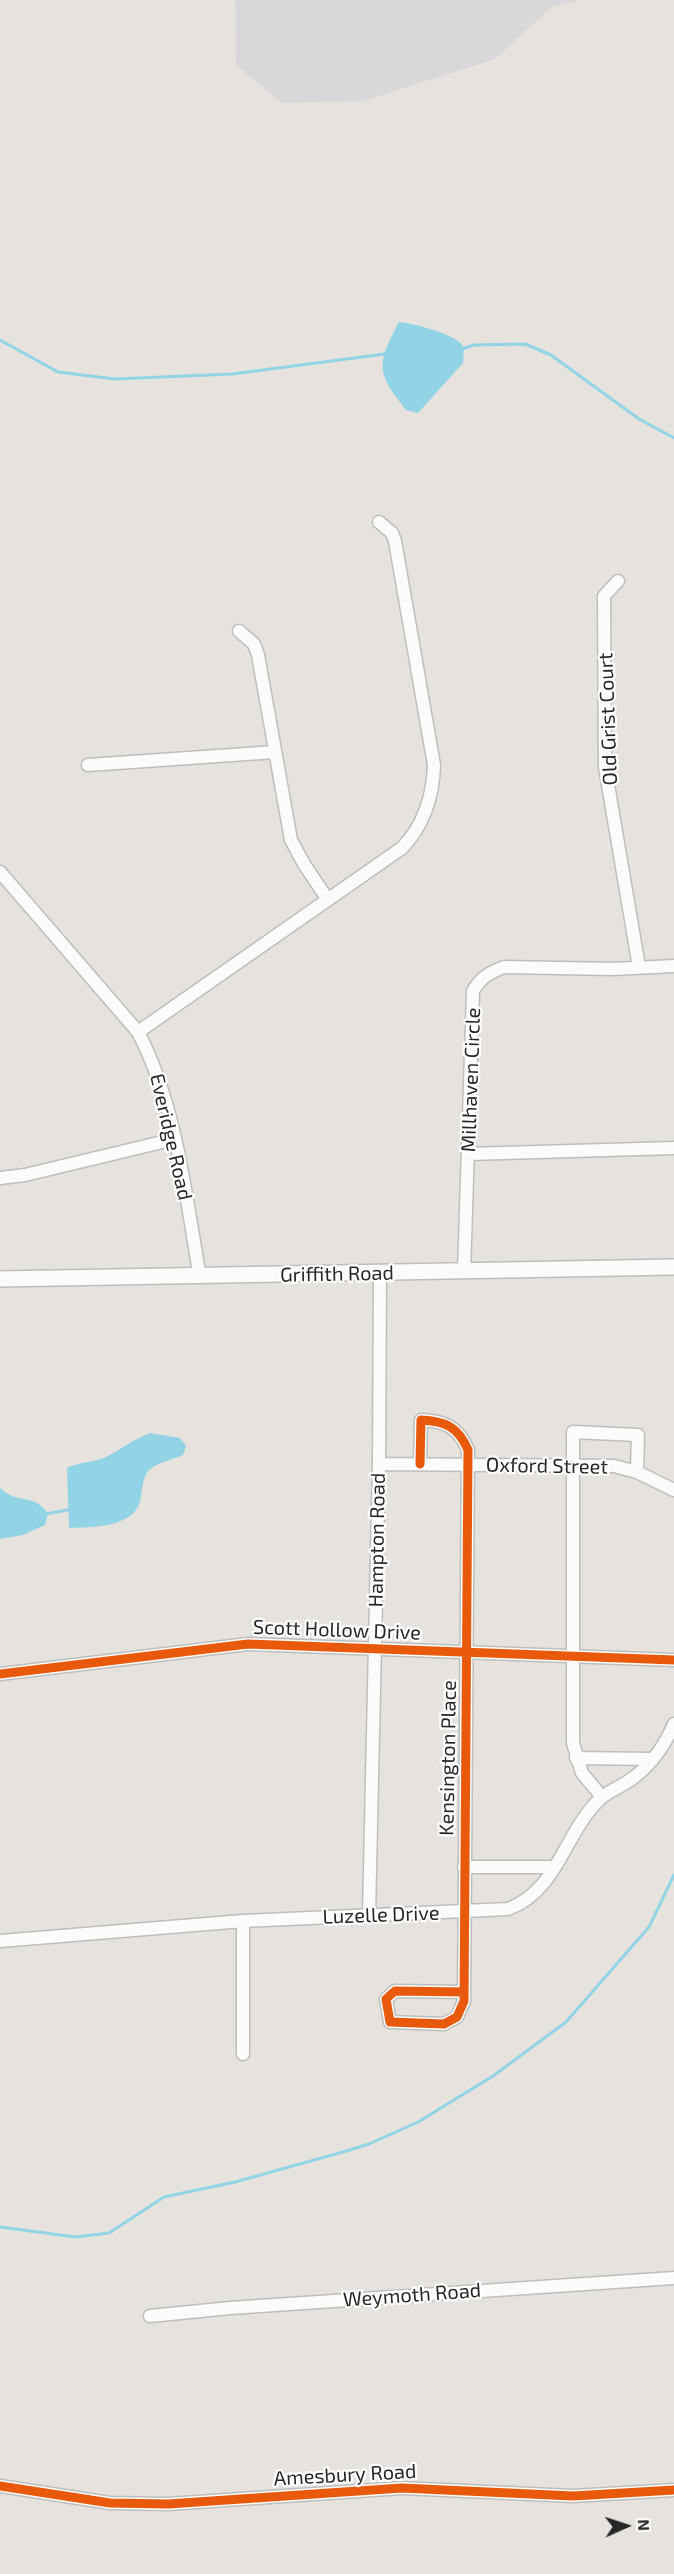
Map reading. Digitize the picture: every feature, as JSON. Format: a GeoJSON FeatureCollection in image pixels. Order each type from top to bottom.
{"type":"FeatureCollection","features":[{"type":"Feature","properties":{"kind":"street"},"geometry":{"type":"LineString","coordinates":[[138,1032],[389,857],[410,839],[424,815],[433,784],[434,765],[395,541],[392,533],[379,522]]}},
{"type":"Feature","properties":{"kind":"street","name":"Old Grist Court"},"geometry":{"type":"LineString","coordinates":[[618,582],[604,596],[605,767],[639,967]]}},
{"type":"Feature","properties":{"kind":"street"},"geometry":{"type":"LineString","coordinates":[[239,631],[254,644],[258,655],[288,827],[295,849],[328,900]]}},
{"type":"Feature","properties":{"kind":"street"},"geometry":{"type":"LineString","coordinates":[[88,765],[275,752]]}},
{"type":"Feature","properties":{"kind":"street","name":"Everidge Road"},"geometry":{"type":"LineString","coordinates":[[0,872],[138,1032],[153,1062],[167,1102],[200,1277]]}},
{"type":"Feature","properties":{"kind":"street","name":"Millhaven Circle"},"geometry":{"type":"LineString","coordinates":[[464,1272],[473,991],[479,981],[489,973],[504,967],[674,966]]}},
{"type":"Feature","properties":{"kind":"street"},"geometry":{"type":"LineString","coordinates":[[0,1178],[25,1176],[175,1139]]}},
{"type":"Feature","properties":{"kind":"street"},"geometry":{"type":"LineString","coordinates":[[469,1154],[674,1148]]}},
{"type":"Feature","properties":{"kind":"street","name":"Griffith Road"},"geometry":{"type":"LineString","coordinates":[[0,1279],[674,1267]]}},
{"type":"Feature","properties":{"kind":"street","name":"Hampton Road"},"geometry":{"type":"LineString","coordinates":[[369,1914],[379,1464],[380,1274]]}},
{"type":"Feature","properties":{"kind":"street","name":"Kensington Place"},"geometry":{"type":"LineString","coordinates":[[420,1464],[421,1420],[442,1421],[464,1441],[468,1450],[464,1992],[462,2011],[451,2022],[390,2022],[386,1999],[395,1991],[464,1992]]}},
{"type":"Feature","properties":{"kind":"street"},"geometry":{"type":"LineString","coordinates":[[602,1797],[582,1773],[576,1758],[572,1731],[573,1432],[638,1435],[637,1472]]}},
{"type":"Feature","properties":{"kind":"street","name":"Oxford Street"},"geometry":{"type":"LineString","coordinates":[[379,1464],[614,1467],[637,1472],[674,1490]]}},
{"type":"Feature","properties":{"kind":"street","name":"Scott Hollow Drive"},"geometry":{"type":"LineString","coordinates":[[0,1674],[248,1644],[674,1660]]}},
{"type":"Feature","properties":{"kind":"street","name":"Luzelle Drive"},"geometry":{"type":"LineString","coordinates":[[0,1941],[243,1921],[369,1914],[494,1911],[519,1905],[543,1886],[580,1824],[602,1797],[633,1779],[653,1759],[674,1724]]}},
{"type":"Feature","properties":{"kind":"street"},"geometry":{"type":"LineString","coordinates":[[576,1758],[653,1759]]}},
{"type":"Feature","properties":{"kind":"street"},"geometry":{"type":"LineString","coordinates":[[464,1868],[555,1867]]}},
{"type":"Feature","properties":{"kind":"street"},"geometry":{"type":"LineString","coordinates":[[243,1921],[243,2054]]}},
{"type":"Feature","properties":{"kind":"street","name":"Weymoth Road"},"geometry":{"type":"LineString","coordinates":[[150,2316],[230,2308],[674,2278]]}},
{"type":"Feature","properties":{"kind":"street","name":"Amesbury Road"},"geometry":{"type":"LineString","coordinates":[[0,2486],[110,2504],[168,2504],[402,2488],[573,2496],[674,2490]]}},
{"type":"Feature","properties":{"kind":"shaded area"},"geometry":{"type":"Polygon","coordinates":[[[235,0],[579,0],[552,7],[495,59],[363,101],[282,103],[236,65],[235,0]]]}},
{"type":"Feature","properties":{"kind":"water"},"geometry":{"type":"Polygon","coordinates":[[[399,322],[445,334],[461,343],[464,348],[463,363],[418,413],[406,410],[389,386],[383,368],[386,349],[399,322]]]}},
{"type":"Feature","properties":{"kind":"water"},"geometry":{"type":"Polygon","coordinates":[[[150,1433],[180,1438],[186,1446],[183,1455],[160,1463],[149,1470],[136,1511],[129,1517],[110,1524],[69,1528],[67,1468],[103,1458],[150,1433]]]}},
{"type":"Feature","properties":{"kind":"water"},"geometry":{"type":"Polygon","coordinates":[[[0,1488],[6,1493],[43,1507],[48,1514],[45,1525],[23,1535],[0,1539],[0,1488]]]}},
{"type":"Feature","properties":{"kind":"waterway"},"geometry":{"type":"LineString","coordinates":[[0,340],[58,372],[115,379],[232,374],[385,354]]}},
{"type":"Feature","properties":{"kind":"waterway"},"geometry":{"type":"LineString","coordinates":[[462,349],[474,345],[525,344],[551,355],[639,419],[674,438]]}},
{"type":"Feature","properties":{"kind":"waterway"},"geometry":{"type":"LineString","coordinates":[[46,1514],[72,1509]]}},
{"type":"Feature","properties":{"kind":"waterway"},"geometry":{"type":"LineString","coordinates":[[0,2227],[75,2237],[109,2233],[164,2197],[235,2182],[343,2152],[369,2144],[418,2122],[493,2076],[566,2022],[649,1927],[674,1875]]}},
{"type":"Feature","properties":{"kind":"cycle path"},"geometry":{"type":"LineString","coordinates":[[420,1464],[421,1420],[449,1426],[460,1435],[468,1450],[464,2001],[457,2017],[444,2024],[390,2022],[386,1999],[395,1991],[464,1992]]}},
{"type":"Feature","properties":{"kind":"cycle path"},"geometry":{"type":"LineString","coordinates":[[0,1674],[248,1644],[674,1660]]}},
{"type":"Feature","properties":{"kind":"cycle path"},"geometry":{"type":"LineString","coordinates":[[0,2486],[110,2503],[168,2504],[402,2488],[573,2496],[674,2490]]}}]}
